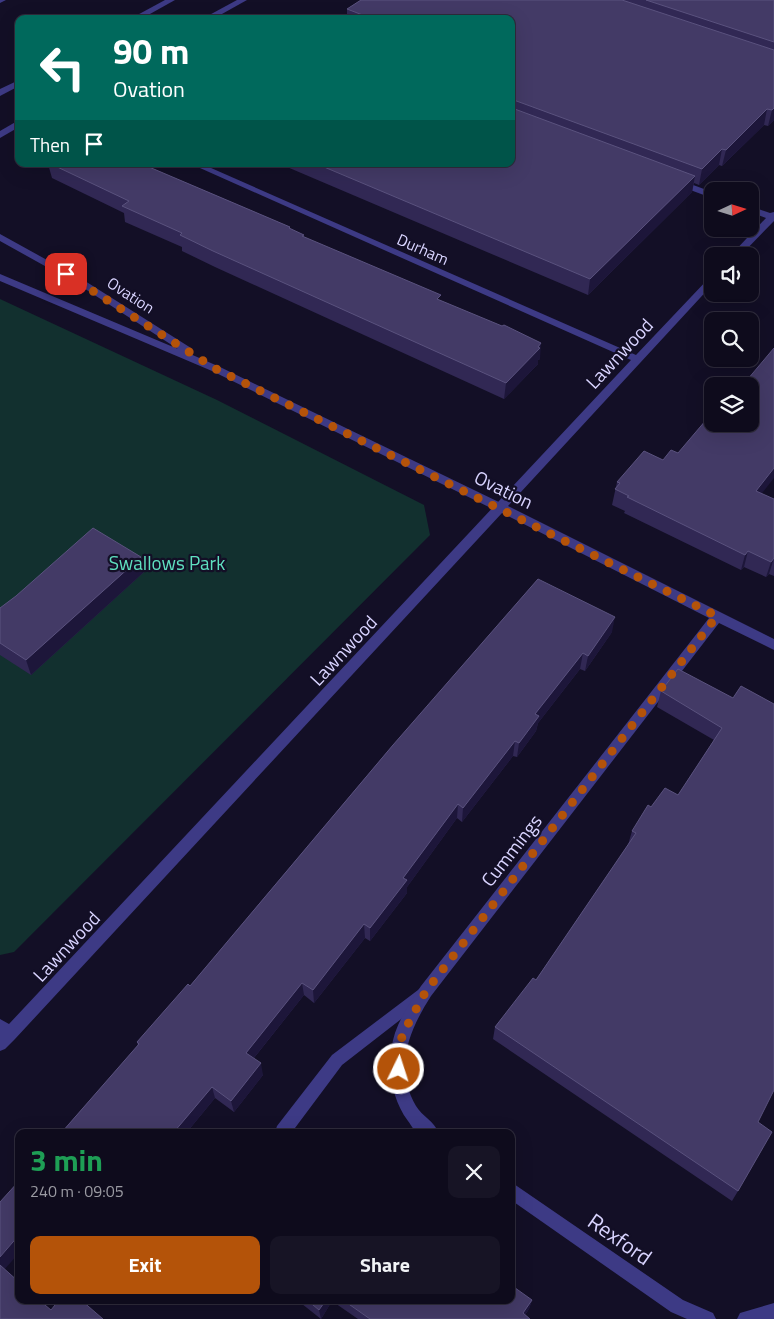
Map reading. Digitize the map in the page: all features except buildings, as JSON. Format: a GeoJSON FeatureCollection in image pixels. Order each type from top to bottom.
{"type":"FeatureCollection","features":[{"type":"Feature","properties":{"kind":"street"},"geometry":{"type":"LineString","coordinates":[[142,15],[171,0]]}},
{"type":"Feature","properties":{"kind":"street"},"geometry":{"type":"LineString","coordinates":[[214,15],[243,0]]}},
{"type":"Feature","properties":{"kind":"street"},"geometry":{"type":"LineString","coordinates":[[0,93],[15,84]]}},
{"type":"Feature","properties":{"kind":"street"},"geometry":{"type":"LineString","coordinates":[[0,135],[15,126]]}},
{"type":"Feature","properties":{"kind":"street","name":"Durham"},"geometry":{"type":"LineString","coordinates":[[202,167],[639,360]]}},
{"type":"Feature","properties":{"kind":"street"},"geometry":{"type":"LineString","coordinates":[[667,178],[704,192]]}},
{"type":"Feature","properties":{"kind":"street"},"geometry":{"type":"LineString","coordinates":[[744,247],[773,217],[759,212]]}},
{"type":"Feature","properties":{"kind":"street","name":"Ovation"},"geometry":{"type":"LineString","coordinates":[[0,237],[82,283],[216,369]]}},
{"type":"Feature","properties":{"kind":"street","name":"Ovation"},"geometry":{"type":"LineString","coordinates":[[0,278],[216,369],[501,508],[774,645]]}},
{"type":"Feature","properties":{"kind":"street","name":"Lawnwood"},"geometry":{"type":"LineString","coordinates":[[3,1035],[501,508],[704,289]]}},
{"type":"Feature","properties":{"kind":"street","name":"Cummings"},"geometry":{"type":"LineString","coordinates":[[425,1129],[406,1106],[399,1081],[398,1057],[402,1035],[426,991],[717,616]]}},
{"type":"Feature","properties":{"kind":"street"},"geometry":{"type":"LineString","coordinates":[[285,1129],[337,1060],[426,991]]}},
{"type":"Feature","properties":{"kind":"street","name":"Rexford"},"geometry":{"type":"LineString","coordinates":[[515,1193],[677,1306],[707,1319]]}},
{"type":"Feature","properties":{"kind":"street"},"geometry":{"type":"LineString","coordinates":[[746,1319],[774,1312]]}},
{"type":"Feature","properties":{"kind":"green space","name":"Swallows Park"},"geometry":{"type":"Polygon","coordinates":[[[0,299],[217,400],[424,505],[430,535],[14,952],[0,955],[0,299]]]}},
{"type":"Feature","properties":{"kind":"route"},"geometry":{"type":"LineString","coordinates":[[66,274],[216,369],[717,616],[426,991],[402,1035],[398,1057],[399,1069]]}}]}
